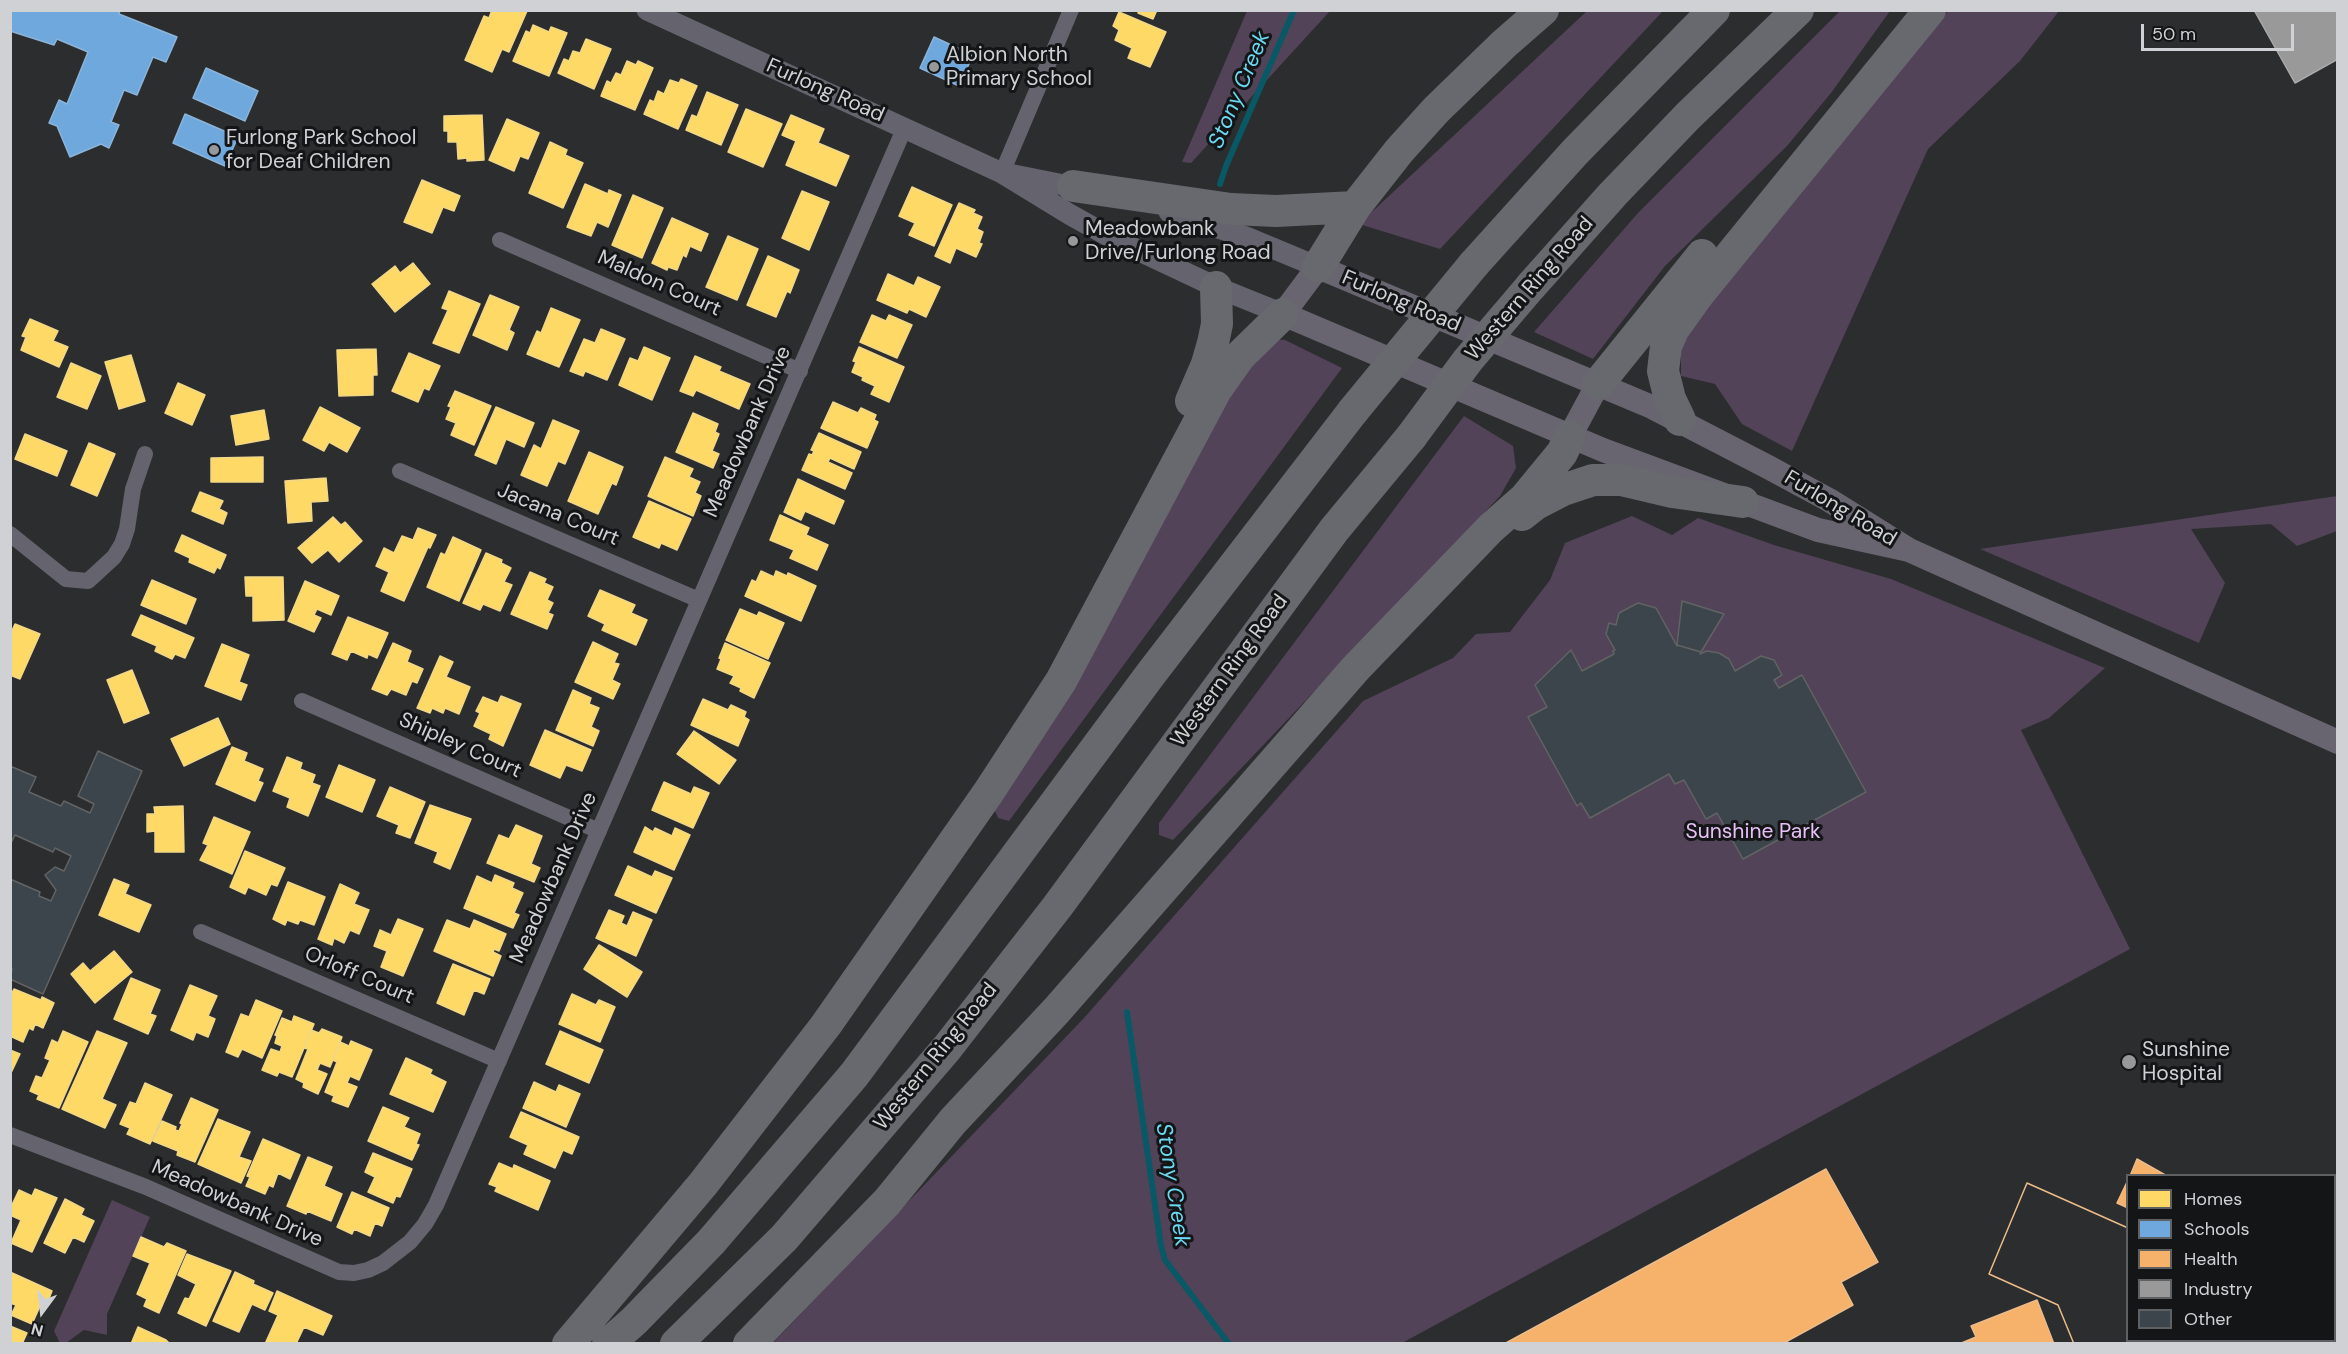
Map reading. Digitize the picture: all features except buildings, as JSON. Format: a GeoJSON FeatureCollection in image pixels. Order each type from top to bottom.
{"type":"FeatureCollection","features":[{"type":"Feature","properties":{"kind":"highway"},"geometry":{"type":"LineString","coordinates":[[1318,267],[1354,207],[1399,151],[1436,110],[1543,10]]}},
{"type":"Feature","properties":{"kind":"highway"},"geometry":{"type":"LineString","coordinates":[[608,1344],[634,1321],[711,1242],[854,1076],[1150,675],[1353,411],[1474,264],[1575,152],[1714,10]]}},
{"type":"Feature","properties":{"kind":"highway","name":"Western Ring Road"},"geometry":{"type":"LineString","coordinates":[[676,1344],[784,1238],[947,1048],[1057,907],[1334,530],[1411,437],[1468,360],[1613,195],[1688,116],[1798,10]]}},
{"type":"Feature","properties":{"kind":"highway"},"geometry":{"type":"LineString","coordinates":[[1680,420],[1670,399],[1664,371],[1666,346],[1673,330],[1698,295],[1930,10]]}},
{"type":"Feature","properties":{"kind":"highway"},"geometry":{"type":"LineString","coordinates":[[1598,384],[1707,249],[1808,160]]}},
{"type":"Feature","properties":{"kind":"highway"},"geometry":{"type":"LineString","coordinates":[[1073,186],[1231,209],[1276,211],[1354,207]]}},
{"type":"Feature","properties":{"kind":"highway"},"geometry":{"type":"LineString","coordinates":[[1110,588],[1208,364],[1217,324],[1216,287]]}},
{"type":"Feature","properties":{"kind":"highway"},"geometry":{"type":"LineString","coordinates":[[568,1344],[703,1184],[826,1025],[988,793],[1061,681],[1216,390],[1240,356],[1283,314]]}},
{"type":"Feature","properties":{"kind":"highway"},"geometry":{"type":"LineString","coordinates":[[749,1344],[887,1202],[953,1121],[1056,1011],[1356,668],[1491,528],[1525,498],[1562,453],[1570,436]]}},
{"type":"Feature","properties":{"kind":"highway"},"geometry":{"type":"LineString","coordinates":[[1470,552],[1536,504],[1563,489],[1593,480],[1639,482],[1672,492],[1743,502]]}},
{"type":"Feature","properties":{"kind":"main road","name":"Furlong Road"},"geometry":{"type":"LineString","coordinates":[[1318,267],[1680,420],[1828,500],[1909,550],[2337,742]]}},
{"type":"Feature","properties":{"kind":"main road"},"geometry":{"type":"LineString","coordinates":[[1283,314],[1318,267]]}},
{"type":"Feature","properties":{"kind":"main road","name":"Furlong Road"},"geometry":{"type":"LineString","coordinates":[[1283,314],[1570,436],[1743,502],[1818,530],[1909,550]]}},
{"type":"Feature","properties":{"kind":"main road"},"geometry":{"type":"LineString","coordinates":[[1570,436],[1598,384]]}},
{"type":"Feature","properties":{"kind":"street","name":"Furlong Road"},"geometry":{"type":"LineString","coordinates":[[647,10],[1002,173],[1112,238],[1216,287],[1283,314]]}},
{"type":"Feature","properties":{"kind":"street"},"geometry":{"type":"LineString","coordinates":[[1002,173],[1071,10]]}},
{"type":"Feature","properties":{"kind":"street","name":"Meadowbank Drive"},"geometry":{"type":"LineString","coordinates":[[10,1135],[146,1187],[339,1272],[354,1273],[383,1263],[410,1242],[426,1224],[600,831],[905,127]]}},
{"type":"Feature","properties":{"kind":"street","name":"Furlong Road"},"geometry":{"type":"LineString","coordinates":[[1002,173],[1073,186],[1207,224],[1246,237],[1318,267]]}},
{"type":"Feature","properties":{"kind":"street","name":"Maldon Court"},"geometry":{"type":"LineString","coordinates":[[500,240],[800,371]]}},
{"type":"Feature","properties":{"kind":"street"},"geometry":{"type":"LineString","coordinates":[[10,534],[66,579],[88,581],[106,565],[122,544],[133,489],[145,454]]}},
{"type":"Feature","properties":{"kind":"street","name":"Jacana Court"},"geometry":{"type":"LineString","coordinates":[[400,471],[699,600]]}},
{"type":"Feature","properties":{"kind":"street","name":"Shipley Court"},"geometry":{"type":"LineString","coordinates":[[302,701],[600,831]]}},
{"type":"Feature","properties":{"kind":"street","name":"Orloff Court"},"geometry":{"type":"LineString","coordinates":[[201,932],[499,1061]]}},
{"type":"Feature","properties":{"kind":"green space"},"geometry":{"type":"Polygon","coordinates":[[[1247,11],[1330,11],[1191,163],[1182,162],[1247,11]]]}},
{"type":"Feature","properties":{"kind":"green space"},"geometry":{"type":"Polygon","coordinates":[[[1587,11],[1663,11],[1440,249],[1359,224],[1587,11]]]}},
{"type":"Feature","properties":{"kind":"green space"},"geometry":{"type":"Polygon","coordinates":[[[1840,11],[1890,11],[1831,93],[1787,146],[1665,266],[1593,359],[1534,332],[1638,213],[1840,11]]]}},
{"type":"Feature","properties":{"kind":"green space"},"geometry":{"type":"Polygon","coordinates":[[[1948,11],[2059,11],[2020,61],[1928,149],[1792,451],[1742,424],[1715,384],[1681,376],[1681,346],[1694,322],[1948,11]]]}},
{"type":"Feature","properties":{"kind":"green space"},"geometry":{"type":"Polygon","coordinates":[[[1273,339],[1285,340],[1342,368],[1009,821],[998,818],[994,809],[1225,398],[1273,339]]]}},
{"type":"Feature","properties":{"kind":"green space"},"geometry":{"type":"Polygon","coordinates":[[[1464,416],[1513,446],[1516,468],[1500,496],[1173,840],[1159,835],[1159,823],[1464,416]]]}},
{"type":"Feature","properties":{"kind":"green space"},"geometry":{"type":"Polygon","coordinates":[[[2337,496],[2337,531],[2297,546],[2271,524],[2191,529],[2225,583],[2199,643],[1980,549],[2337,496]]]}},
{"type":"Feature","properties":{"kind":"green space","name":"Sunshine Park"},"geometry":{"type":"Polygon","coordinates":[[[1632,516],[1672,535],[1698,518],[1774,545],[1891,579],[2105,668],[2049,718],[2021,730],[2130,949],[1402,1343],[772,1344],[1084,1018],[1363,701],[1453,658],[1476,634],[1510,632],[1550,580],[1565,543],[1632,516]]]}},
{"type":"Feature","properties":{"kind":"green space"},"geometry":{"type":"Polygon","coordinates":[[[112,1200],[150,1217],[107,1314],[107,1335],[84,1330],[66,1343],[60,1343],[54,1331],[112,1200]]]}},
{"type":"Feature","properties":{"kind":"waterway","name":"Stony Creek"},"geometry":{"type":"LineString","coordinates":[[1220,184],[1294,10]]}},
{"type":"Feature","properties":{"kind":"waterway","name":"Stony Creek"},"geometry":{"type":"LineString","coordinates":[[1127,1012],[1161,1246],[1165,1260],[1229,1344]]}},
{"type":"Feature","properties":{"kind":"place","name":"Albion North Primary School"},"geometry":{"type":"Point","coordinates":[934,67]}},
{"type":"Feature","properties":{"kind":"place","name":"Furlong Park School for Deaf Children"},"geometry":{"type":"Point","coordinates":[214,150]}},
{"type":"Feature","properties":{"kind":"place","name":"Meadowbank Drive/Furlong Road"},"geometry":{"type":"Point","coordinates":[1073,241]}},
{"type":"Feature","properties":{"kind":"place","name":"Sunshine Hospital"},"geometry":{"type":"Point","coordinates":[2129,1062]}}]}
